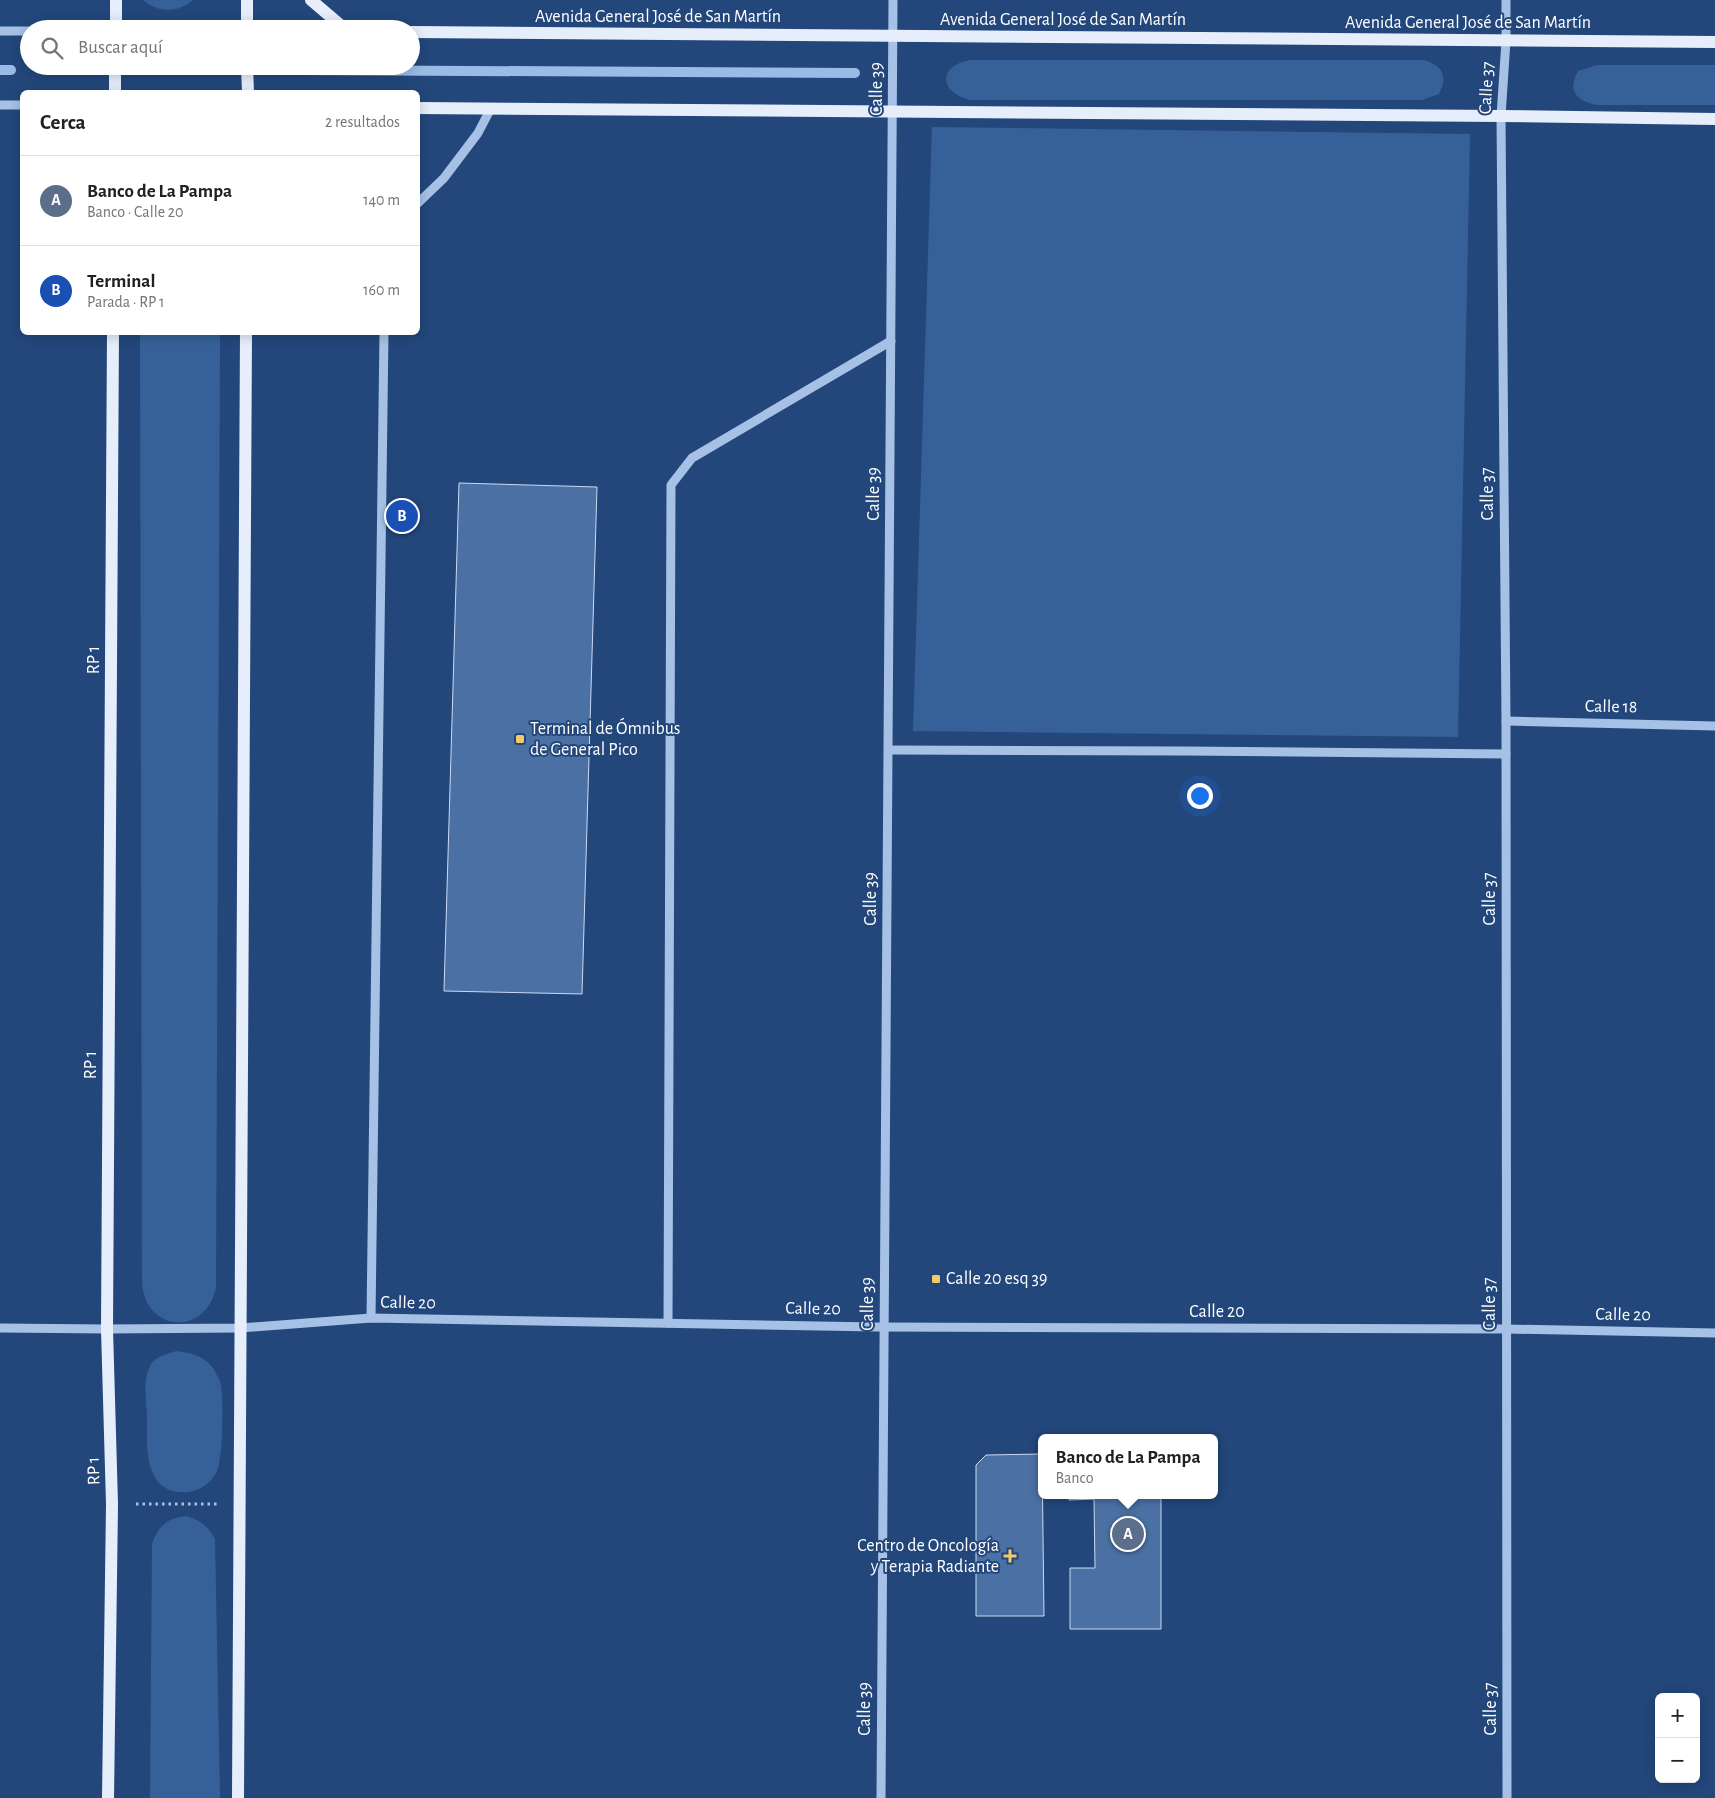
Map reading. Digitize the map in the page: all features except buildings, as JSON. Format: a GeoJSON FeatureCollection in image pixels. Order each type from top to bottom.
{"type":"FeatureCollection","features":[{"type":"Feature","properties":{"kind":"main road"},"geometry":{"type":"LineString","coordinates":[[116,0],[116,20]]}},
{"type":"Feature","properties":{"kind":"main road"},"geometry":{"type":"LineString","coordinates":[[247,0],[247,20]]}},
{"type":"Feature","properties":{"kind":"main road"},"geometry":{"type":"LineString","coordinates":[[311,0],[335,20]]}},
{"type":"Feature","properties":{"kind":"main road","name":"Avenida General José de San Martín"},"geometry":{"type":"LineString","coordinates":[[420,32],[1715,42]]}},
{"type":"Feature","properties":{"kind":"main road"},"geometry":{"type":"LineString","coordinates":[[115,75],[115,90]]}},
{"type":"Feature","properties":{"kind":"main road"},"geometry":{"type":"LineString","coordinates":[[248,75],[248,90]]}},
{"type":"Feature","properties":{"kind":"main road"},"geometry":{"type":"LineString","coordinates":[[420,108],[1715,119]]}},
{"type":"Feature","properties":{"kind":"main road","name":"RP 1"},"geometry":{"type":"LineString","coordinates":[[108,1798],[112,1504],[107,1329],[113,335]]}},
{"type":"Feature","properties":{"kind":"main road"},"geometry":{"type":"LineString","coordinates":[[238,1798],[246,335]]}},
{"type":"Feature","properties":{"kind":"street","name":"Calle 39"},"geometry":{"type":"LineString","coordinates":[[881,1798],[893,0]]}},
{"type":"Feature","properties":{"kind":"street","name":"Calle 37"},"geometry":{"type":"LineString","coordinates":[[1506,0],[1506,41],[1501,116],[1506,721],[1507,1798]]}},
{"type":"Feature","properties":{"kind":"street"},"geometry":{"type":"LineString","coordinates":[[0,31],[20,31]]}},
{"type":"Feature","properties":{"kind":"street"},"geometry":{"type":"LineString","coordinates":[[0,105],[20,105]]}},
{"type":"Feature","properties":{"kind":"street"},"geometry":{"type":"LineString","coordinates":[[420,201],[444,178],[478,133],[491,108]]}},
{"type":"Feature","properties":{"kind":"street"},"geometry":{"type":"LineString","coordinates":[[371,1318],[384,335]]}},
{"type":"Feature","properties":{"kind":"street"},"geometry":{"type":"LineString","coordinates":[[668,1323],[671,485],[692,458],[891,341]]}},
{"type":"Feature","properties":{"kind":"street","name":"Calle 18"},"geometry":{"type":"LineString","coordinates":[[1506,721],[1715,726]]}},
{"type":"Feature","properties":{"kind":"street"},"geometry":{"type":"LineString","coordinates":[[888,750],[1183,750],[1506,754]]}},
{"type":"Feature","properties":{"kind":"street","name":"Calle 20"},"geometry":{"type":"LineString","coordinates":[[0,1328],[240,1328],[371,1318],[884,1327],[1506,1329],[1715,1334]]}},
{"type":"Feature","properties":{"kind":"path"},"geometry":{"type":"LineString","coordinates":[[112,1504],[240,1504]]}},
{"type":"Feature","properties":{"kind":"shaded area"},"geometry":{"type":"Polygon","coordinates":[[[143,0],[193,0],[181,7],[168,10],[155,7],[143,0]]]}},
{"type":"Feature","properties":{"kind":"shaded area"},"geometry":{"type":"Polygon","coordinates":[[[971,60],[1424,60],[1436,65],[1442,72],[1443,82],[1439,94],[1422,100],[970,100],[952,91],[946,79],[952,67],[971,60]]]}},
{"type":"Feature","properties":{"kind":"shaded area"},"geometry":{"type":"Polygon","coordinates":[[[1597,65],[1715,65],[1715,105],[1596,105],[1589,103],[1575,94],[1573,84],[1578,71],[1597,65]]]}},
{"type":"Feature","properties":{"kind":"shaded area"},"geometry":{"type":"Polygon","coordinates":[[[932,127],[1470,134],[1458,737],[913,731],[932,127]]]}},
{"type":"Feature","properties":{"kind":"shaded area"},"geometry":{"type":"Polygon","coordinates":[[[140,335],[220,335],[216,1288],[210,1304],[200,1315],[189,1321],[177,1322],[165,1319],[154,1312],[146,1300],[142,1284],[140,335]]]}},
{"type":"Feature","properties":{"kind":"shaded area"},"geometry":{"type":"Polygon","coordinates":[[[176,1351],[192,1354],[205,1360],[215,1371],[221,1388],[222,1441],[217,1471],[205,1485],[197,1490],[188,1492],[173,1491],[162,1486],[150,1466],[148,1453],[146,1377],[154,1360],[176,1351]]]}},
{"type":"Feature","properties":{"kind":"shaded area"},"geometry":{"type":"Polygon","coordinates":[[[187,1516],[204,1524],[215,1539],[220,1798],[150,1798],[152,1544],[161,1527],[169,1521],[187,1516]]]}},
{"type":"Feature","properties":{"kind":"waterway"},"geometry":{"type":"LineString","coordinates":[[0,70],[11,70]]}},
{"type":"Feature","properties":{"kind":"waterway"},"geometry":{"type":"LineString","coordinates":[[420,71],[855,73]]}},
{"type":"Feature","properties":{"kind":"place","name":"Terminal"},"geometry":{"type":"Point","coordinates":[402,516]}},
{"type":"Feature","properties":{"kind":"place","name":"Terminal de Ómnibus de General Pico"},"geometry":{"type":"Point","coordinates":[520,739]}},
{"type":"Feature","properties":{"kind":"place","name":"Calle 20 esq 39"},"geometry":{"type":"Point","coordinates":[936,1279]}},
{"type":"Feature","properties":{"kind":"place","name":"Banco de La Pampa"},"geometry":{"type":"Point","coordinates":[1128,1534]}},
{"type":"Feature","properties":{"kind":"place","name":"Centro de Oncología y Terapia Radiante"},"geometry":{"type":"Point","coordinates":[1010,1556]}}]}
